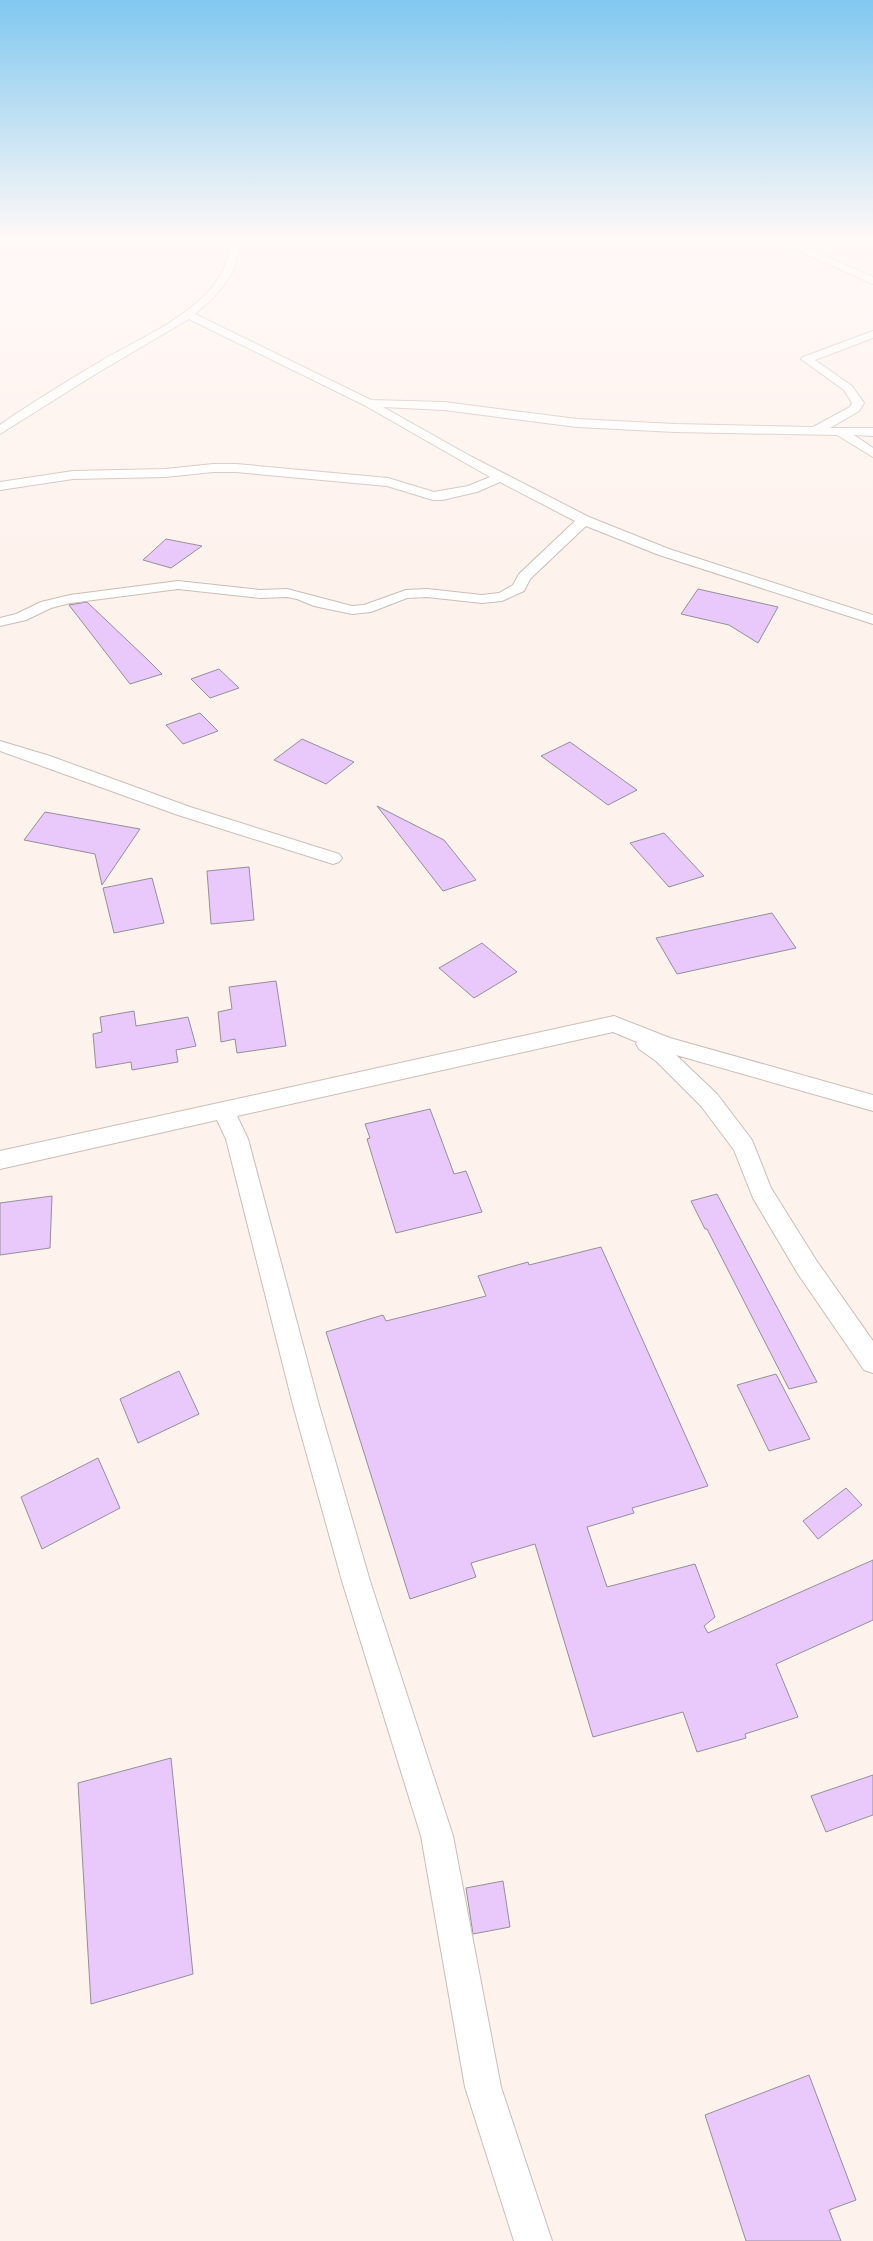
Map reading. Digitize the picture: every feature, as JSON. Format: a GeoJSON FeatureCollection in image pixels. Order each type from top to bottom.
{"type":"FeatureCollection","features":[{"type":"Feature","properties":{"kind":"street"},"geometry":{"type":"LineString","coordinates":[[0,430],[47,397],[138,345]]}},
{"type":"Feature","properties":{"kind":"street"},"geometry":{"type":"LineString","coordinates":[[249,345],[368,403],[500,477],[584,520],[664,552],[873,620]]}},
{"type":"Feature","properties":{"kind":"street"},"geometry":{"type":"LineString","coordinates":[[815,430],[855,410],[858,403],[848,388],[807,359],[845,345]]}},
{"type":"Feature","properties":{"kind":"street"},"geometry":{"type":"LineString","coordinates":[[368,403],[444,406],[577,423],[873,432]]}},
{"type":"Feature","properties":{"kind":"street"},"geometry":{"type":"LineString","coordinates":[[838,431],[873,453]]}},
{"type":"Feature","properties":{"kind":"street"},"geometry":{"type":"LineString","coordinates":[[0,486],[73,475],[165,473],[213,468],[229,468],[388,482],[423,494],[438,496],[472,489],[500,477]]}},
{"type":"Feature","properties":{"kind":"street"},"geometry":{"type":"LineString","coordinates":[[0,622],[21,617],[46,605],[70,599],[178,585],[260,594],[287,593],[300,595],[319,603],[352,610],[366,608],[395,596],[406,594],[427,594],[482,599],[502,598],[519,588],[524,577],[584,520]]}},
{"type":"Feature","properties":{"kind":"street"},"geometry":{"type":"LineString","coordinates":[[0,746],[44,760],[184,811],[333,858]]}},
{"type":"Feature","properties":{"kind":"street"},"geometry":{"type":"LineString","coordinates":[[0,1160],[614,1024],[664,1044],[873,1103]]}},
{"type":"Feature","properties":{"kind":"street"},"geometry":{"type":"LineString","coordinates":[[614,1024],[663,1056],[709,1100],[744,1146],[761,1190],[807,1267],[873,1362]]}},
{"type":"Feature","properties":{"kind":"street"},"geometry":{"type":"LineString","coordinates":[[224,1111],[237,1139],[306,1405],[356,1581],[437,1836],[483,2087],[533,2241]]}},
{"type":"Feature","properties":{"kind":"building"},"geometry":{"type":"Polygon","coordinates":[[[166,539],[202,546],[171,568],[143,560],[166,539]]]}},
{"type":"Feature","properties":{"kind":"building"},"geometry":{"type":"Polygon","coordinates":[[[698,589],[778,607],[758,643],[729,625],[681,614],[698,589]]]}},
{"type":"Feature","properties":{"kind":"building"},"geometry":{"type":"Polygon","coordinates":[[[87,602],[162,674],[130,684],[69,605],[87,602]]]}},
{"type":"Feature","properties":{"kind":"building"},"geometry":{"type":"Polygon","coordinates":[[[219,669],[239,688],[210,698],[191,679],[219,669]]]}},
{"type":"Feature","properties":{"kind":"building"},"geometry":{"type":"Polygon","coordinates":[[[200,713],[218,731],[183,744],[166,725],[200,713]]]}},
{"type":"Feature","properties":{"kind":"building"},"geometry":{"type":"Polygon","coordinates":[[[302,739],[354,762],[326,784],[274,760],[302,739]]]}},
{"type":"Feature","properties":{"kind":"building"},"geometry":{"type":"Polygon","coordinates":[[[570,742],[637,790],[608,805],[541,756],[570,742]]]}},
{"type":"Feature","properties":{"kind":"building"},"geometry":{"type":"Polygon","coordinates":[[[377,806],[444,840],[476,880],[443,891],[377,806]]]}},
{"type":"Feature","properties":{"kind":"building"},"geometry":{"type":"Polygon","coordinates":[[[45,812],[140,829],[102,885],[95,854],[24,840],[45,812]]]}},
{"type":"Feature","properties":{"kind":"building"},"geometry":{"type":"Polygon","coordinates":[[[664,833],[704,876],[669,887],[630,843],[664,833]]]}},
{"type":"Feature","properties":{"kind":"building"},"geometry":{"type":"Polygon","coordinates":[[[249,867],[254,920],[211,924],[207,871],[249,867]]]}},
{"type":"Feature","properties":{"kind":"building"},"geometry":{"type":"Polygon","coordinates":[[[152,878],[164,923],[114,933],[103,888],[152,878]]]}},
{"type":"Feature","properties":{"kind":"building"},"geometry":{"type":"Polygon","coordinates":[[[772,913],[796,948],[677,974],[656,938],[772,913]]]}},
{"type":"Feature","properties":{"kind":"building"},"geometry":{"type":"Polygon","coordinates":[[[482,943],[517,972],[474,998],[439,968],[482,943]]]}},
{"type":"Feature","properties":{"kind":"building"},"geometry":{"type":"Polygon","coordinates":[[[276,981],[286,1046],[237,1053],[235,1039],[221,1042],[218,1012],[232,1009],[229,987],[276,981]]]}},
{"type":"Feature","properties":{"kind":"building"},"geometry":{"type":"Polygon","coordinates":[[[134,1011],[136,1026],[188,1017],[196,1046],[176,1050],[178,1062],[132,1070],[131,1062],[96,1068],[93,1034],[102,1032],[100,1017],[134,1011]]]}},
{"type":"Feature","properties":{"kind":"building"},"geometry":{"type":"Polygon","coordinates":[[[430,1109],[454,1174],[466,1171],[482,1212],[396,1233],[367,1139],[370,1138],[365,1124],[430,1109]]]}},
{"type":"Feature","properties":{"kind":"building"},"geometry":{"type":"Polygon","coordinates":[[[717,1194],[817,1382],[789,1389],[707,1229],[705,1229],[691,1201],[717,1194]]]}},
{"type":"Feature","properties":{"kind":"building"},"geometry":{"type":"Polygon","coordinates":[[[52,1196],[50,1248],[0,1255],[0,1203],[52,1196]]]}},
{"type":"Feature","properties":{"kind":"building"},"geometry":{"type":"Polygon","coordinates":[[[601,1247],[708,1486],[632,1508],[634,1513],[587,1527],[607,1587],[695,1564],[715,1617],[704,1626],[708,1633],[873,1560],[873,1620],[776,1664],[798,1717],[745,1734],[746,1738],[697,1752],[683,1712],[593,1737],[535,1544],[471,1563],[476,1577],[410,1599],[326,1332],[383,1315],[386,1321],[486,1296],[478,1276],[528,1262],[529,1265],[601,1247]]]}},
{"type":"Feature","properties":{"kind":"building"},"geometry":{"type":"Polygon","coordinates":[[[179,1371],[199,1414],[138,1443],[120,1399],[179,1371]]]}},
{"type":"Feature","properties":{"kind":"building"},"geometry":{"type":"Polygon","coordinates":[[[776,1374],[810,1439],[769,1451],[737,1385],[776,1374]]]}},
{"type":"Feature","properties":{"kind":"building"},"geometry":{"type":"Polygon","coordinates":[[[98,1458],[120,1508],[42,1549],[21,1497],[98,1458]]]}},
{"type":"Feature","properties":{"kind":"building"},"geometry":{"type":"Polygon","coordinates":[[[846,1488],[862,1505],[818,1539],[803,1521],[846,1488]]]}},
{"type":"Feature","properties":{"kind":"building"},"geometry":{"type":"Polygon","coordinates":[[[171,1758],[193,1974],[91,2004],[78,1783],[171,1758]]]}},
{"type":"Feature","properties":{"kind":"building"},"geometry":{"type":"Polygon","coordinates":[[[873,1775],[873,1815],[826,1832],[811,1796],[873,1775]]]}},
{"type":"Feature","properties":{"kind":"building"},"geometry":{"type":"Polygon","coordinates":[[[503,1881],[510,1927],[473,1934],[466,1888],[503,1881]]]}},
{"type":"Feature","properties":{"kind":"building"},"geometry":{"type":"Polygon","coordinates":[[[809,2075],[856,2200],[829,2210],[841,2241],[746,2241],[705,2115],[809,2075]]]}}]}
